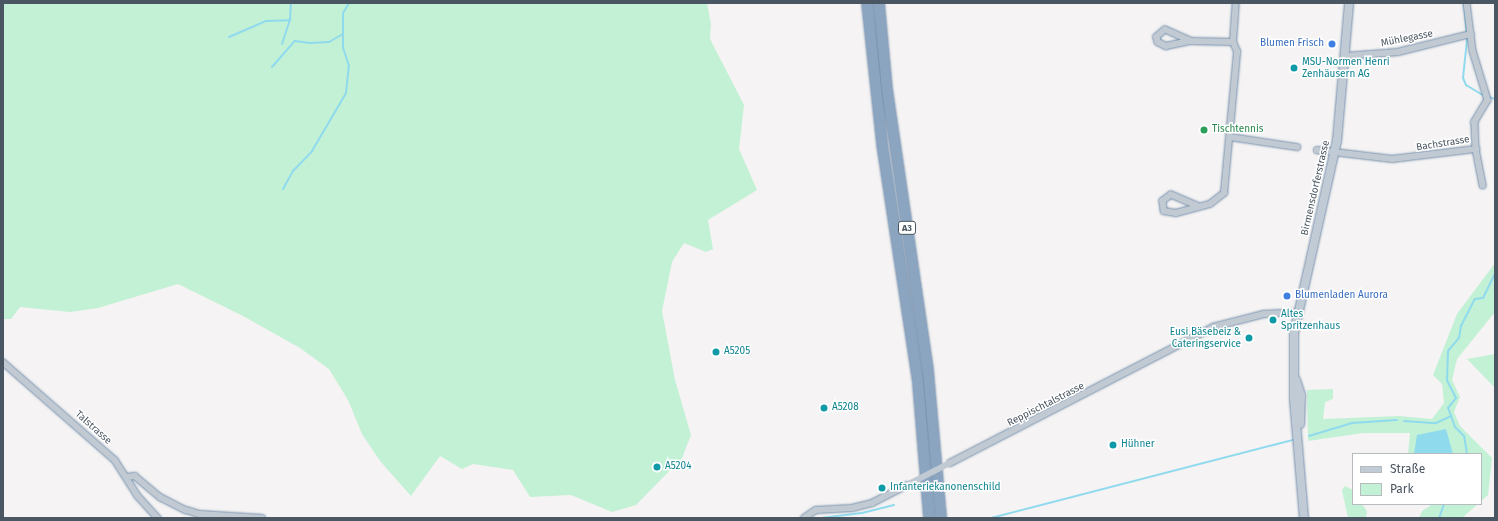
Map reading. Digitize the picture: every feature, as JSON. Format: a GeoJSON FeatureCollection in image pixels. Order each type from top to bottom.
{"type":"FeatureCollection","features":[{"type":"Feature","properties":{"kind":"highway","name":"A3"},"geometry":{"type":"LineString","coordinates":[[867,3],[882,144],[921,409],[930,518]]}},
{"type":"Feature","properties":{"kind":"highway","name":"A3"},"geometry":{"type":"LineString","coordinates":[[879,3],[887,89],[928,371],[941,518]]}},
{"type":"Feature","properties":{"kind":"main road","name":"Birmensdorferstrasse"},"geometry":{"type":"LineString","coordinates":[[1304,518],[1294,376],[1294,343],[1298,312],[1334,152],[1345,56],[1349,3]]}},
{"type":"Feature","properties":{"kind":"street"},"geometry":{"type":"LineString","coordinates":[[1197,206],[1171,195],[1163,201],[1164,211],[1172,213],[1216,202],[1224,193],[1237,52],[1233,42],[1236,3]]}},
{"type":"Feature","properties":{"kind":"street","name":"Bachstrasse"},"geometry":{"type":"LineString","coordinates":[[1317,150],[1392,159],[1476,149],[1475,122],[1488,100],[1468,34],[1467,3]]}},
{"type":"Feature","properties":{"kind":"street"},"geometry":{"type":"LineString","coordinates":[[1190,41],[1165,30],[1157,37],[1158,42],[1162,46],[1190,41],[1233,42]]}},
{"type":"Feature","properties":{"kind":"street","name":"Mühlegasse"},"geometry":{"type":"LineString","coordinates":[[1345,56],[1398,52],[1468,34]]}},
{"type":"Feature","properties":{"kind":"street"},"geometry":{"type":"LineString","coordinates":[[1230,137],[1297,147]]}},
{"type":"Feature","properties":{"kind":"street"},"geometry":{"type":"LineString","coordinates":[[1476,149],[1483,185]]}},
{"type":"Feature","properties":{"kind":"street","name":"Reppischtalstrasse"},"geometry":{"type":"LineString","coordinates":[[804,518],[816,510],[852,508],[872,503],[1213,327],[1264,314],[1298,312]]}},
{"type":"Feature","properties":{"kind":"street","name":"Talstrasse"},"geometry":{"type":"LineString","coordinates":[[3,362],[116,460],[138,496],[158,518]]}},
{"type":"Feature","properties":{"kind":"street"},"geometry":{"type":"LineString","coordinates":[[126,477],[135,476],[166,501],[192,512],[262,518]]}},
{"type":"Feature","properties":{"kind":"green space"},"geometry":{"type":"Polygon","coordinates":[[[3,3],[707,3],[711,24],[710,39],[744,105],[739,149],[757,190],[708,220],[713,249],[706,252],[684,243],[672,262],[662,311],[675,380],[691,435],[682,458],[636,505],[612,512],[571,495],[530,497],[513,470],[473,464],[462,469],[440,456],[411,496],[380,461],[362,434],[348,400],[329,369],[300,348],[243,316],[178,284],[98,308],[70,312],[20,307],[11,319],[3,319],[3,3]]]}},
{"type":"Feature","properties":{"kind":"green space"},"geometry":{"type":"Polygon","coordinates":[[[1495,263],[1495,312],[1457,359],[1452,380],[1460,397],[1454,412],[1460,426],[1492,458],[1488,495],[1482,500],[1482,453],[1408,453],[1410,433],[1363,433],[1308,441],[1307,390],[1333,389],[1333,399],[1325,402],[1323,419],[1399,416],[1432,419],[1444,403],[1442,384],[1433,375],[1457,314],[1495,263]]]}},
{"type":"Feature","properties":{"kind":"green space"},"geometry":{"type":"Polygon","coordinates":[[[1495,354],[1495,388],[1467,359],[1495,354]]]}},
{"type":"Feature","properties":{"kind":"green space"},"geometry":{"type":"Polygon","coordinates":[[[1345,486],[1352,490],[1352,505],[1363,505],[1367,511],[1366,518],[1348,518],[1342,490],[1345,486]]]}},
{"type":"Feature","properties":{"kind":"green space"},"geometry":{"type":"Polygon","coordinates":[[[1477,505],[1462,518],[1419,518],[1422,511],[1430,506],[1477,505]]]}},
{"type":"Feature","properties":{"kind":"water"},"geometry":{"type":"Polygon","coordinates":[[[1446,429],[1453,453],[1414,453],[1417,435],[1446,429]]]}},
{"type":"Feature","properties":{"kind":"waterway"},"geometry":{"type":"LineString","coordinates":[[229,37],[266,21],[290,20],[291,3]]}},
{"type":"Feature","properties":{"kind":"waterway"},"geometry":{"type":"LineString","coordinates":[[283,189],[293,171],[312,151],[346,93],[349,66],[343,47],[343,13],[349,3]]}},
{"type":"Feature","properties":{"kind":"waterway"},"geometry":{"type":"LineString","coordinates":[[1464,3],[1467,40],[1463,78],[1466,85],[1481,94],[1495,99]]}},
{"type":"Feature","properties":{"kind":"waterway"},"geometry":{"type":"LineString","coordinates":[[282,44],[290,20]]}},
{"type":"Feature","properties":{"kind":"waterway"},"geometry":{"type":"LineString","coordinates":[[272,67],[295,41],[310,43],[329,42],[343,34]]}},
{"type":"Feature","properties":{"kind":"waterway"},"geometry":{"type":"LineString","coordinates":[[1467,453],[1464,436],[1455,427],[1448,408],[1456,398],[1447,380],[1448,351],[1459,338],[1461,326],[1475,299],[1483,298],[1495,273]]}},
{"type":"Feature","properties":{"kind":"waterway"},"geometry":{"type":"LineString","coordinates":[[1404,421],[1436,423],[1451,416]]}},
{"type":"Feature","properties":{"kind":"waterway"},"geometry":{"type":"LineString","coordinates":[[1309,436],[1352,423],[1397,420]]}},
{"type":"Feature","properties":{"kind":"waterway"},"geometry":{"type":"LineString","coordinates":[[991,518],[1293,440]]}},
{"type":"Feature","properties":{"kind":"waterway"},"geometry":{"type":"LineString","coordinates":[[821,518],[862,513],[894,505]]}},
{"type":"Feature","properties":{"kind":"waterway"},"geometry":{"type":"LineString","coordinates":[[1439,518],[1444,505]]}},
{"type":"Feature","properties":{"kind":"place","name":"Blumen Frisch"},"geometry":{"type":"Point","coordinates":[1332,44]}},
{"type":"Feature","properties":{"kind":"place","name":"MSU-Normen Henri Zenhäusern AG"},"geometry":{"type":"Point","coordinates":[1294,68]}},
{"type":"Feature","properties":{"kind":"place","name":"Tischtennis"},"geometry":{"type":"Point","coordinates":[1204,130]}},
{"type":"Feature","properties":{"kind":"place","name":"Blumenladen Aurora"},"geometry":{"type":"Point","coordinates":[1287,296]}},
{"type":"Feature","properties":{"kind":"place","name":"Altes Spritzenhaus"},"geometry":{"type":"Point","coordinates":[1273,320]}},
{"type":"Feature","properties":{"kind":"place","name":"Eusi Bäsebeiz & Cateringservice"},"geometry":{"type":"Point","coordinates":[1249,338]}},
{"type":"Feature","properties":{"kind":"place","name":"A5205"},"geometry":{"type":"Point","coordinates":[716,352]}},
{"type":"Feature","properties":{"kind":"place","name":"A5208"},"geometry":{"type":"Point","coordinates":[824,408]}},
{"type":"Feature","properties":{"kind":"place","name":"Hühner"},"geometry":{"type":"Point","coordinates":[1113,445]}},
{"type":"Feature","properties":{"kind":"place","name":"A5204"},"geometry":{"type":"Point","coordinates":[657,467]}},
{"type":"Feature","properties":{"kind":"place","name":"Infanteriekanonenschild"},"geometry":{"type":"Point","coordinates":[882,488]}}]}
